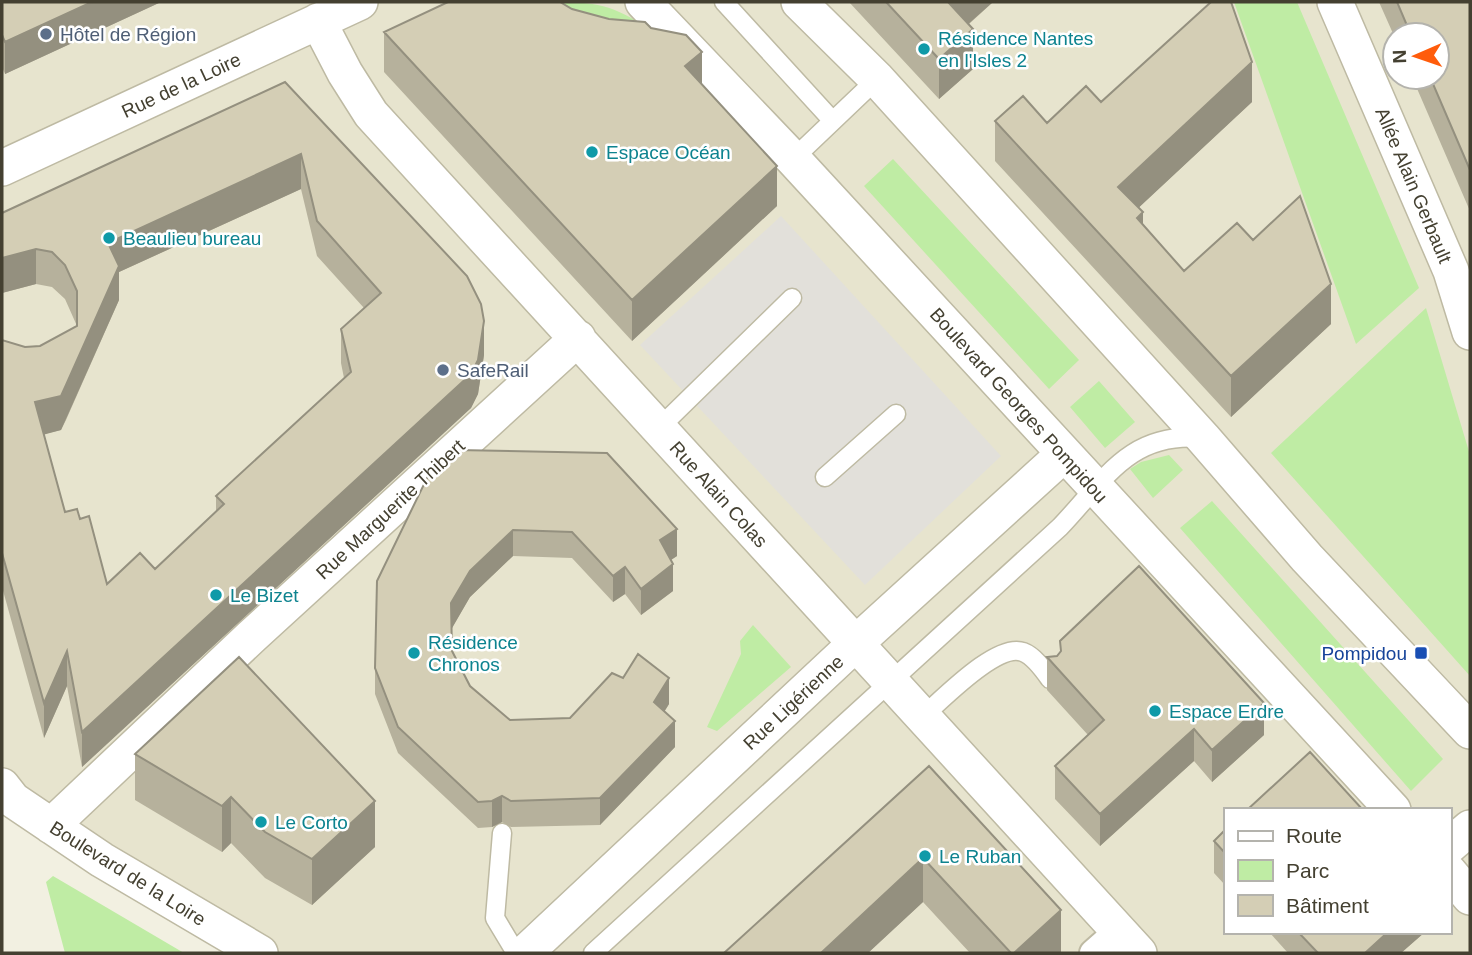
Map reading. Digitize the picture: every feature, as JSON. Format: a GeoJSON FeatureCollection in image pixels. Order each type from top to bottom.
{"type":"FeatureCollection","features":[{"type":"Feature","properties":{"kind":"street","name":"Rue de la Loire"},"geometry":{"type":"LineString","coordinates":[[2,168],[360,2]]}},
{"type":"Feature","properties":{"kind":"street","name":"Boulevard Georges Pompidou"},"geometry":{"type":"LineString","coordinates":[[643,2],[793,159],[1391,808]]}},
{"type":"Feature","properties":{"kind":"street"},"geometry":{"type":"LineString","coordinates":[[799,2],[877,79],[1203,438],[1307,558],[1470,731]]}},
{"type":"Feature","properties":{"kind":"street","name":"Allée Alain Gerbault"},"geometry":{"type":"LineString","coordinates":[[1335,2],[1451,271],[1470,332]]}},
{"type":"Feature","properties":{"kind":"street","name":"Rue Alain Colas"},"geometry":{"type":"LineString","coordinates":[[318,21],[345,73],[371,114],[923,716],[1117,946]]}},
{"type":"Feature","properties":{"kind":"street","name":"Rue Marguerite Thibert"},"geometry":{"type":"LineString","coordinates":[[51,826],[261,628],[578,338]]}},
{"type":"Feature","properties":{"kind":"street","name":"Rue Ligérienne"},"geometry":{"type":"LineString","coordinates":[[525,953],[855,643],[1064,454]]}},
{"type":"Feature","properties":{"kind":"street","name":"Boulevard de la Loire"},"geometry":{"type":"LineString","coordinates":[[2,786],[13,800],[102,860],[260,953]]}},
{"type":"Feature","properties":{"kind":"street"},"geometry":{"type":"LineString","coordinates":[[1451,844],[1470,828]]}},
{"type":"Feature","properties":{"kind":"street"},"geometry":{"type":"LineString","coordinates":[[1451,874],[1470,897]]}},
{"type":"Feature","properties":{"kind":"lane"},"geometry":{"type":"LineString","coordinates":[[724,2],[831,120]]}},
{"type":"Feature","properties":{"kind":"lane"},"geometry":{"type":"LineString","coordinates":[[793,159],[877,79]]}},
{"type":"Feature","properties":{"kind":"lane"},"geometry":{"type":"LineString","coordinates":[[659,428],[792,298]]}},
{"type":"Feature","properties":{"kind":"lane"},"geometry":{"type":"LineString","coordinates":[[825,477],[896,414]]}},
{"type":"Feature","properties":{"kind":"lane"},"geometry":{"type":"LineString","coordinates":[[593,953],[1060,527],[1124,457],[1145,446],[1175,436],[1203,438]]}},
{"type":"Feature","properties":{"kind":"lane"},"geometry":{"type":"LineString","coordinates":[[923,716],[990,658],[1009,651],[1026,653],[1051,679]]}},
{"type":"Feature","properties":{"kind":"lane"},"geometry":{"type":"LineString","coordinates":[[502,833],[495,918],[516,953]]}},
{"type":"Feature","properties":{"kind":"shaded area"},"geometry":{"type":"Polygon","coordinates":[[[2,2],[1470,2],[1470,953],[238,953],[80,859],[2,765],[2,2]]]}},
{"type":"Feature","properties":{"kind":"shaded area"},"geometry":{"type":"Polygon","coordinates":[[[781,216],[1001,456],[865,585],[640,345],[781,216]]]}},
{"type":"Feature","properties":{"kind":"green space"},"geometry":{"type":"Polygon","coordinates":[[[537,2],[585,3],[610,8],[653,31],[537,2]]]}},
{"type":"Feature","properties":{"kind":"green space"},"geometry":{"type":"Polygon","coordinates":[[[1234,2],[1297,2],[1419,288],[1356,344],[1234,2]]]}},
{"type":"Feature","properties":{"kind":"green space"},"geometry":{"type":"Polygon","coordinates":[[[893,159],[1079,360],[1049,389],[864,186],[893,159]]]}},
{"type":"Feature","properties":{"kind":"green space"},"geometry":{"type":"Polygon","coordinates":[[[1426,308],[1470,455],[1470,676],[1271,453],[1426,308]]]}},
{"type":"Feature","properties":{"kind":"green space"},"geometry":{"type":"Polygon","coordinates":[[[1099,381],[1135,422],[1105,448],[1070,407],[1099,381]]]}},
{"type":"Feature","properties":{"kind":"green space"},"geometry":{"type":"Polygon","coordinates":[[[1169,455],[1183,470],[1153,498],[1130,469],[1141,462],[1169,455]]]}},
{"type":"Feature","properties":{"kind":"green space"},"geometry":{"type":"Polygon","coordinates":[[[1212,501],[1443,759],[1411,791],[1180,528],[1212,501]]]}},
{"type":"Feature","properties":{"kind":"green space"},"geometry":{"type":"Polygon","coordinates":[[[753,625],[791,667],[717,731],[707,727],[741,654],[740,641],[753,625]]]}},
{"type":"Feature","properties":{"kind":"green space"},"geometry":{"type":"Polygon","coordinates":[[[53,876],[184,953],[65,953],[46,882],[53,876]]]}},
{"type":"Feature","properties":{"kind":"building"},"geometry":{"type":"Polygon","coordinates":[[[2,2],[92,2],[5,42],[2,35],[2,2]]]}},
{"type":"Feature","properties":{"kind":"building","name":"Espace Océan"},"geometry":{"type":"Polygon","coordinates":[[[448,2],[560,2],[572,9],[609,19],[645,22],[651,28],[686,35],[702,52],[685,66],[777,166],[632,300],[384,32],[448,2]]]}},
{"type":"Feature","properties":{"kind":"building"},"geometry":{"type":"Polygon","coordinates":[[[886,2],[948,2],[973,29],[939,59],[886,2]]]}},
{"type":"Feature","properties":{"kind":"building"},"geometry":{"type":"Polygon","coordinates":[[[1211,2],[1231,2],[1252,62],[1118,187],[1143,212],[1137,218],[1184,271],[1237,223],[1253,240],[1300,196],[1331,284],[1231,376],[995,121],[1023,96],[1047,123],[1086,86],[1101,102],[1211,2]]]}},
{"type":"Feature","properties":{"kind":"building"},"geometry":{"type":"Polygon","coordinates":[[[1397,2],[1470,2],[1470,170],[1436,91],[1451,91],[1451,21],[1405,21],[1397,2]]]}},
{"type":"Feature","properties":{"kind":"building"},"geometry":{"type":"Polygon","coordinates":[[[285,82],[467,276],[481,304],[484,321],[478,360],[471,374],[82,732],[67,651],[44,703],[2,553],[2,340],[25,347],[40,346],[77,326],[77,291],[65,265],[52,252],[36,249],[2,258],[2,213],[285,82]],[[301,154],[108,243],[119,266],[61,396],[35,402],[65,512],[77,509],[80,519],[89,516],[107,584],[140,553],[155,569],[224,504],[216,496],[351,372],[341,329],[381,293],[317,221],[301,154]]]}},
{"type":"Feature","properties":{"kind":"building","name":"Résidence Chronos"},"geometry":{"type":"Polygon","coordinates":[[[457,450],[607,453],[677,529],[660,540],[673,564],[641,589],[625,567],[613,576],[572,532],[513,530],[470,571],[451,603],[452,651],[470,686],[510,720],[570,718],[612,673],[623,678],[638,654],[669,678],[654,702],[675,721],[600,798],[511,801],[502,796],[492,801],[478,802],[398,727],[375,668],[377,581],[428,476],[457,450]]]}},
{"type":"Feature","properties":{"kind":"building","name":"Espace Erdre"},"geometry":{"type":"Polygon","coordinates":[[[1139,566],[1264,703],[1212,750],[1194,729],[1100,814],[1055,766],[1104,720],[1047,657],[1057,656],[1061,651],[1060,641],[1139,566]]]}},
{"type":"Feature","properties":{"kind":"building"},"geometry":{"type":"Polygon","coordinates":[[[239,657],[375,801],[312,859],[265,832],[231,797],[222,806],[135,754],[239,657]]]}},
{"type":"Feature","properties":{"kind":"building"},"geometry":{"type":"Polygon","coordinates":[[[1310,752],[1361,808],[1249,808],[1310,752]]]}},
{"type":"Feature","properties":{"kind":"building"},"geometry":{"type":"Polygon","coordinates":[[[929,766],[1061,910],[1014,953],[1011,953],[923,858],[821,953],[724,953],[929,766]]]}},
{"type":"Feature","properties":{"kind":"building"},"geometry":{"type":"Polygon","coordinates":[[[1224,831],[1224,852],[1214,841],[1224,831]]]}},
{"type":"Feature","properties":{"kind":"building"},"geometry":{"type":"Polygon","coordinates":[[[1300,934],[1386,934],[1365,953],[1318,953],[1300,934]]]}},
{"type":"Feature","properties":{"kind":"place","name":"Hôtel de Région"},"geometry":{"type":"Point","coordinates":[46,34]}},
{"type":"Feature","properties":{"kind":"place","name":"Résidence Nantes en l'Isles 2"},"geometry":{"type":"Point","coordinates":[924,49]}},
{"type":"Feature","properties":{"kind":"place","name":"Espace Océan"},"geometry":{"type":"Point","coordinates":[592,152]}},
{"type":"Feature","properties":{"kind":"place","name":"Beaulieu bureau"},"geometry":{"type":"Point","coordinates":[109,238]}},
{"type":"Feature","properties":{"kind":"place","name":"SafeRail"},"geometry":{"type":"Point","coordinates":[443,370]}},
{"type":"Feature","properties":{"kind":"place","name":"Le Bizet"},"geometry":{"type":"Point","coordinates":[216,595]}},
{"type":"Feature","properties":{"kind":"place","name":"Résidence Chronos"},"geometry":{"type":"Point","coordinates":[414,653]}},
{"type":"Feature","properties":{"kind":"place","name":"Pompidou"},"geometry":{"type":"Point","coordinates":[1421,653]}},
{"type":"Feature","properties":{"kind":"place","name":"Espace Erdre"},"geometry":{"type":"Point","coordinates":[1155,711]}},
{"type":"Feature","properties":{"kind":"place","name":"Le Corto"},"geometry":{"type":"Point","coordinates":[261,822]}},
{"type":"Feature","properties":{"kind":"place","name":"Le Ruban"},"geometry":{"type":"Point","coordinates":[925,856]}}]}
